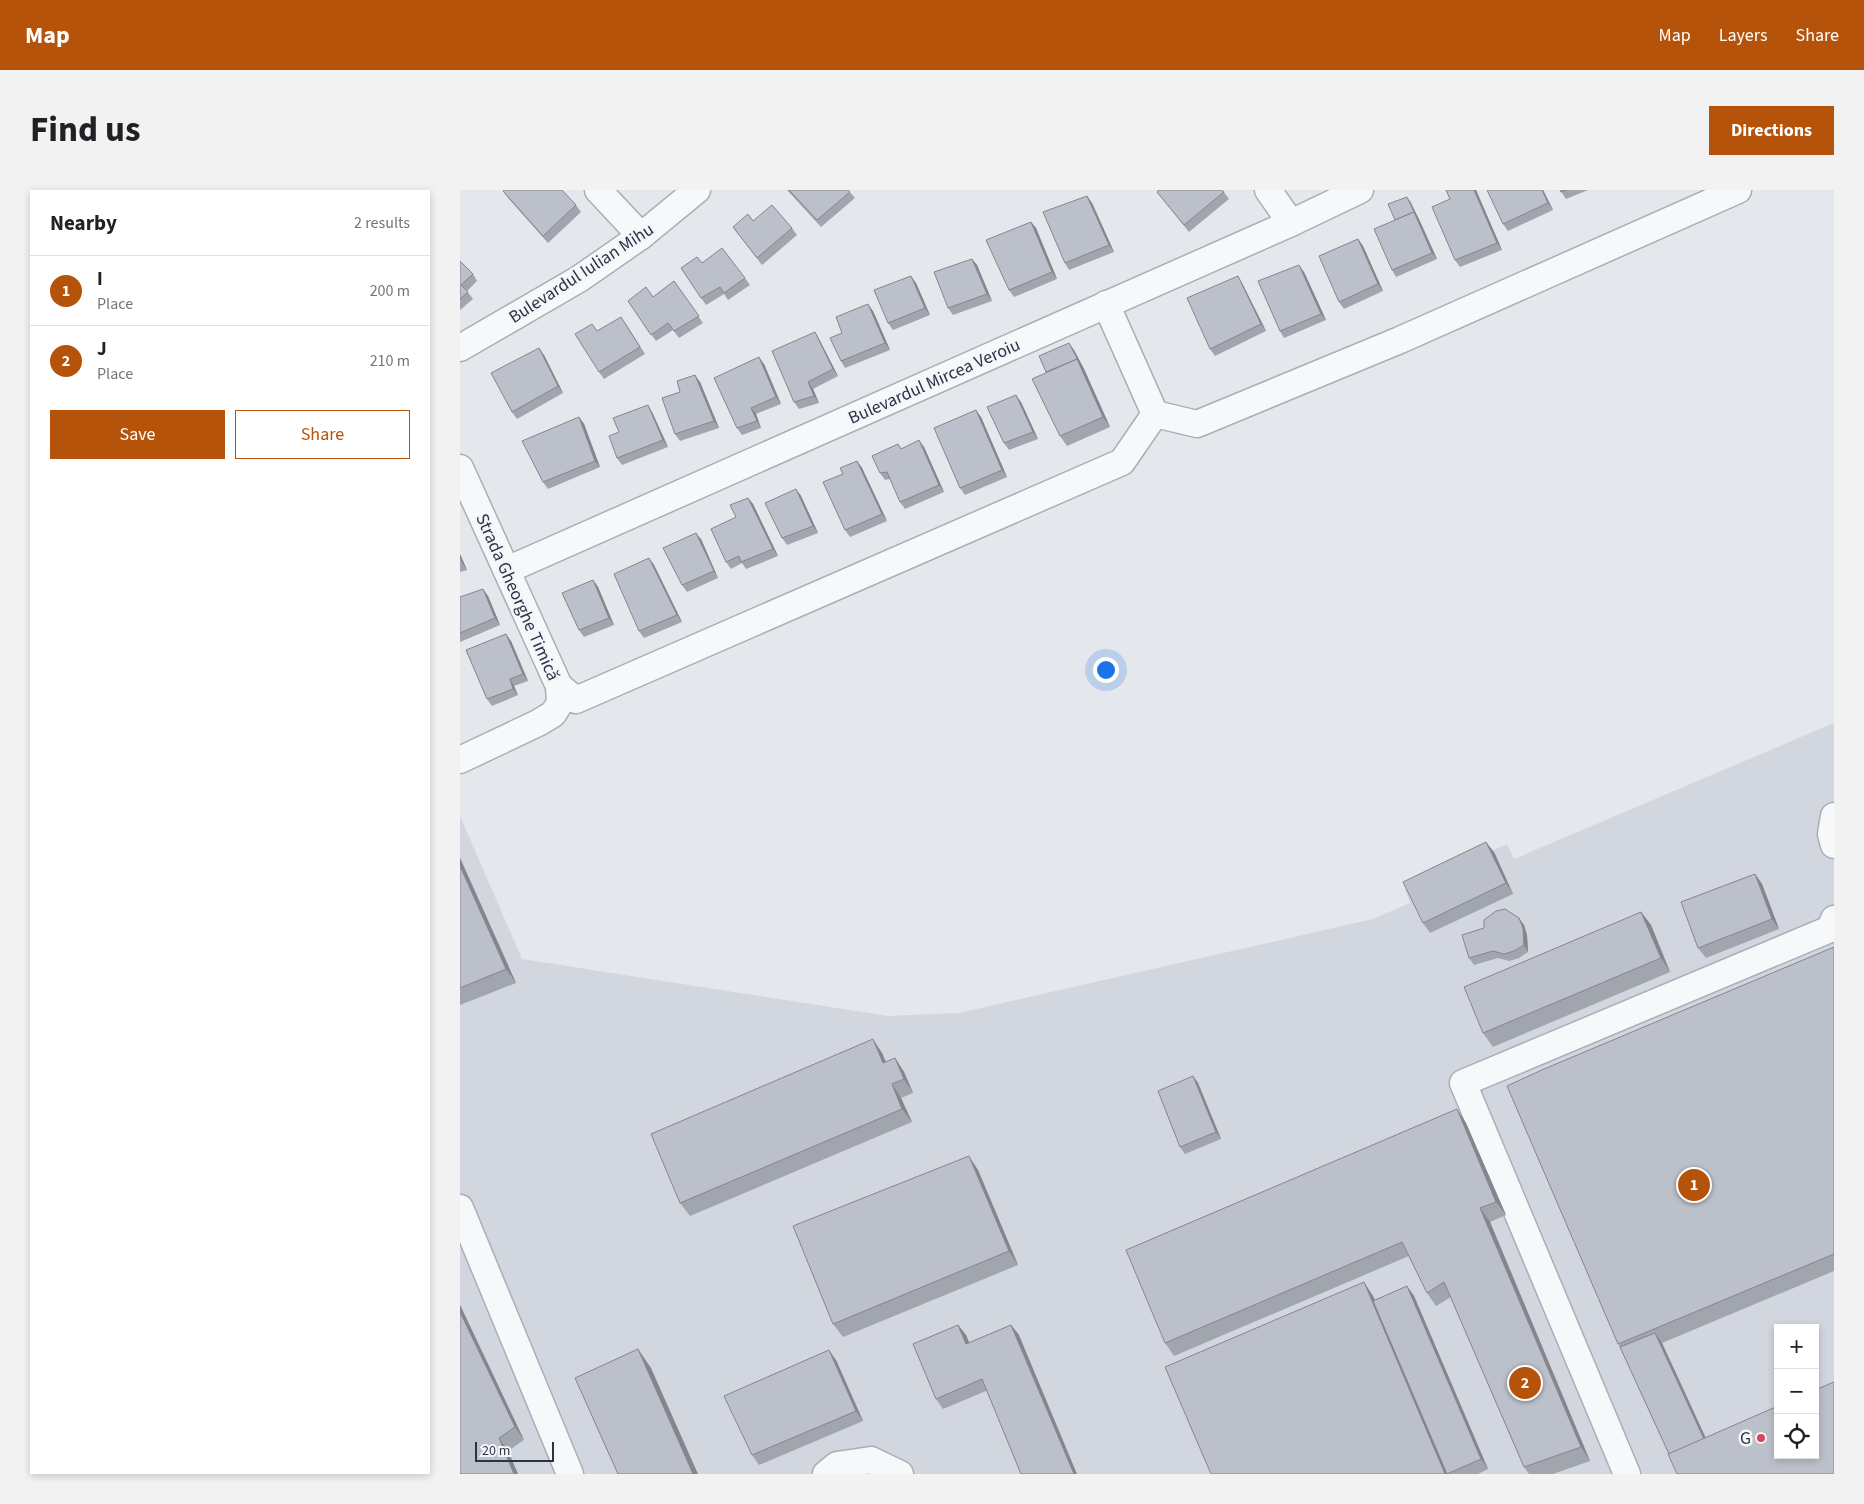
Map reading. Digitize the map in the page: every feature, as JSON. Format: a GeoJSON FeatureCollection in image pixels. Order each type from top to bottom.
{"type":"FeatureCollection","features":[{"type":"Feature","properties":{"kind":"street"},"geometry":{"type":"LineString","coordinates":[[598,190],[641,236]]}},
{"type":"Feature","properties":{"kind":"street","name":"Bulevardul Iulian Mihu"},"geometry":{"type":"LineString","coordinates":[[460,348],[578,279],[641,236],[697,190]]}},
{"type":"Feature","properties":{"kind":"street"},"geometry":{"type":"LineString","coordinates":[[1268,190],[1291,223]]}},
{"type":"Feature","properties":{"kind":"street","name":"Bulevardul Mircea Veroiu"},"geometry":{"type":"LineString","coordinates":[[507,570],[1291,223],[1360,190]]}},
{"type":"Feature","properties":{"kind":"street"},"geometry":{"type":"LineString","coordinates":[[1155,414],[1198,424],[1400,340],[1738,190]]}},
{"type":"Feature","properties":{"kind":"street"},"geometry":{"type":"LineString","coordinates":[[1106,304],[1155,414]]}},
{"type":"Feature","properties":{"kind":"street"},"geometry":{"type":"LineString","coordinates":[[558,686],[576,700],[1122,462],[1155,414]]}},
{"type":"Feature","properties":{"kind":"street","name":"Strada Gheorghe Timică"},"geometry":{"type":"LineString","coordinates":[[460,468],[558,686],[560,703],[553,714],[538,723],[460,760]]}},
{"type":"Feature","properties":{"kind":"street"},"geometry":{"type":"LineString","coordinates":[[1834,816],[1831,834],[1834,845]]}},
{"type":"Feature","properties":{"kind":"street"},"geometry":{"type":"LineString","coordinates":[[1627,1474],[1463,1083],[1830,929],[1834,918]]}},
{"type":"Feature","properties":{"kind":"street"},"geometry":{"type":"LineString","coordinates":[[460,1208],[570,1474]]}},
{"type":"Feature","properties":{"kind":"street"},"geometry":{"type":"LineString","coordinates":[[826,1474],[837,1465],[871,1460],[900,1474]]}},
{"type":"Feature","properties":{"kind":"shaded area"},"geometry":{"type":"Polygon","coordinates":[[[1834,723],[1834,1474],[460,1474],[460,816],[522,959],[888,1016],[959,1013],[1373,919],[1410,903],[1405,890],[1507,844],[1514,859],[1834,723]]]}},
{"type":"Feature","properties":{"kind":"building"},"geometry":{"type":"Polygon","coordinates":[[[562,190],[576,205],[543,236],[503,191],[562,190]]]}},
{"type":"Feature","properties":{"kind":"building"},"geometry":{"type":"Polygon","coordinates":[[[789,190],[848,190],[850,192],[817,220],[789,190]]]}},
{"type":"Feature","properties":{"kind":"building"},"geometry":{"type":"Polygon","coordinates":[[[1159,190],[1222,190],[1224,192],[1184,225],[1157,192],[1159,190]]]}},
{"type":"Feature","properties":{"kind":"building"},"geometry":{"type":"Polygon","coordinates":[[[1446,190],[1474,190],[1497,243],[1455,260],[1432,207],[1450,199],[1446,190]]]}},
{"type":"Feature","properties":{"kind":"building"},"geometry":{"type":"Polygon","coordinates":[[[1487,190],[1542,190],[1548,203],[1503,224],[1487,190]]]}},
{"type":"Feature","properties":{"kind":"building"},"geometry":{"type":"Polygon","coordinates":[[[1087,196],[1109,245],[1065,263],[1043,212],[1087,196]]]}},
{"type":"Feature","properties":{"kind":"building"},"geometry":{"type":"Polygon","coordinates":[[[1407,197],[1416,216],[1414,212],[1395,220],[1388,204],[1407,197]]]}},
{"type":"Feature","properties":{"kind":"building"},"geometry":{"type":"Polygon","coordinates":[[[772,205],[792,228],[757,258],[733,227],[748,214],[753,221],[772,205]]]}},
{"type":"Feature","properties":{"kind":"building"},"geometry":{"type":"Polygon","coordinates":[[[1414,212],[1432,253],[1392,270],[1374,229],[1414,212]]]}},
{"type":"Feature","properties":{"kind":"building"},"geometry":{"type":"Polygon","coordinates":[[[1031,222],[1052,272],[1009,290],[986,240],[1031,222]]]}},
{"type":"Feature","properties":{"kind":"building"},"geometry":{"type":"Polygon","coordinates":[[[1358,239],[1378,284],[1339,302],[1319,256],[1358,239]]]}},
{"type":"Feature","properties":{"kind":"building"},"geometry":{"type":"Polygon","coordinates":[[[722,248],[745,278],[724,293],[720,287],[701,298],[681,268],[697,257],[702,263],[722,248]]]}},
{"type":"Feature","properties":{"kind":"building"},"geometry":{"type":"Polygon","coordinates":[[[972,259],[987,294],[948,308],[934,272],[972,259]]]}},
{"type":"Feature","properties":{"kind":"building"},"geometry":{"type":"Polygon","coordinates":[[[460,261],[473,274],[461,285],[468,292],[460,299],[460,261]]]}},
{"type":"Feature","properties":{"kind":"building"},"geometry":{"type":"Polygon","coordinates":[[[1299,265],[1321,314],[1280,331],[1258,281],[1299,265]]]}},
{"type":"Feature","properties":{"kind":"building"},"geometry":{"type":"Polygon","coordinates":[[[911,276],[925,308],[888,323],[874,290],[911,276]]]}},
{"type":"Feature","properties":{"kind":"building"},"geometry":{"type":"Polygon","coordinates":[[[1238,276],[1261,324],[1210,349],[1187,298],[1238,276]]]}},
{"type":"Feature","properties":{"kind":"building"},"geometry":{"type":"Polygon","coordinates":[[[674,281],[699,316],[674,331],[668,323],[651,335],[628,301],[646,287],[653,297],[674,281]]]}},
{"type":"Feature","properties":{"kind":"building"},"geometry":{"type":"Polygon","coordinates":[[[868,304],[885,343],[841,361],[830,338],[842,333],[836,317],[868,304]]]}},
{"type":"Feature","properties":{"kind":"building"},"geometry":{"type":"Polygon","coordinates":[[[621,317],[640,347],[599,372],[575,334],[592,324],[597,331],[621,317]]]}},
{"type":"Feature","properties":{"kind":"building"},"geometry":{"type":"Polygon","coordinates":[[[815,332],[833,369],[808,382],[814,396],[794,402],[772,351],[815,332]]]}},
{"type":"Feature","properties":{"kind":"building"},"geometry":{"type":"Polygon","coordinates":[[[1069,343],[1079,362],[1077,359],[1046,372],[1039,356],[1069,343]]]}},
{"type":"Feature","properties":{"kind":"building"},"geometry":{"type":"Polygon","coordinates":[[[539,348],[558,386],[512,412],[491,373],[539,348]]]}},
{"type":"Feature","properties":{"kind":"building"},"geometry":{"type":"Polygon","coordinates":[[[759,357],[776,397],[751,408],[757,421],[737,428],[714,378],[759,357]]]}},
{"type":"Feature","properties":{"kind":"building"},"geometry":{"type":"Polygon","coordinates":[[[1077,359],[1103,417],[1060,436],[1032,379],[1077,359]]]}},
{"type":"Feature","properties":{"kind":"building"},"geometry":{"type":"Polygon","coordinates":[[[695,375],[714,421],[675,434],[662,398],[680,392],[677,381],[695,375]]]}},
{"type":"Feature","properties":{"kind":"building"},"geometry":{"type":"Polygon","coordinates":[[[1016,395],[1033,432],[1004,443],[987,407],[1016,395]]]}},
{"type":"Feature","properties":{"kind":"building"},"geometry":{"type":"Polygon","coordinates":[[[648,405],[663,440],[617,458],[609,436],[619,432],[613,418],[648,405]]]}},
{"type":"Feature","properties":{"kind":"building"},"geometry":{"type":"Polygon","coordinates":[[[976,410],[1002,470],[960,488],[934,428],[976,410]]]}},
{"type":"Feature","properties":{"kind":"building"},"geometry":{"type":"Polygon","coordinates":[[[579,417],[595,461],[543,482],[522,441],[579,417]]]}},
{"type":"Feature","properties":{"kind":"building"},"geometry":{"type":"Polygon","coordinates":[[[919,440],[939,485],[900,502],[887,472],[880,473],[872,456],[898,444],[901,449],[919,440]]]}},
{"type":"Feature","properties":{"kind":"building"},"geometry":{"type":"Polygon","coordinates":[[[857,461],[882,514],[845,530],[823,482],[843,474],[840,468],[857,461]]]}},
{"type":"Feature","properties":{"kind":"building"},"geometry":{"type":"Polygon","coordinates":[[[796,489],[813,526],[782,538],[765,503],[796,489]]]}},
{"type":"Feature","properties":{"kind":"building"},"geometry":{"type":"Polygon","coordinates":[[[748,498],[773,549],[741,562],[739,556],[726,562],[711,529],[736,517],[730,505],[748,498]]]}},
{"type":"Feature","properties":{"kind":"building"},"geometry":{"type":"Polygon","coordinates":[[[696,533],[714,571],[682,585],[663,548],[696,533]]]}},
{"type":"Feature","properties":{"kind":"building"},"geometry":{"type":"Polygon","coordinates":[[[649,558],[677,615],[639,631],[614,574],[649,558]]]}},
{"type":"Feature","properties":{"kind":"building"},"geometry":{"type":"Polygon","coordinates":[[[593,580],[609,618],[579,630],[562,593],[593,580]]]}},
{"type":"Feature","properties":{"kind":"building"},"geometry":{"type":"Polygon","coordinates":[[[483,589],[495,618],[460,633],[460,597],[483,589]]]}},
{"type":"Feature","properties":{"kind":"building"},"geometry":{"type":"Polygon","coordinates":[[[506,634],[523,674],[510,679],[513,689],[487,699],[466,650],[506,634]]]}},
{"type":"Feature","properties":{"kind":"building"},"geometry":{"type":"Polygon","coordinates":[[[1486,842],[1506,883],[1423,923],[1403,882],[1486,842]]]}},
{"type":"Feature","properties":{"kind":"building"},"geometry":{"type":"Polygon","coordinates":[[[460,866],[506,969],[460,988],[460,866]]]}},
{"type":"Feature","properties":{"kind":"building"},"geometry":{"type":"Polygon","coordinates":[[[1755,874],[1772,919],[1698,948],[1681,902],[1755,874]]]}},
{"type":"Feature","properties":{"kind":"building"},"geometry":{"type":"Polygon","coordinates":[[[1505,909],[1519,918],[1523,928],[1524,945],[1504,954],[1493,951],[1469,958],[1462,935],[1484,928],[1484,920],[1496,911],[1505,909]]]}},
{"type":"Feature","properties":{"kind":"building"},"geometry":{"type":"Polygon","coordinates":[[[1641,912],[1661,958],[1483,1033],[1464,987],[1641,912]]]}},
{"type":"Feature","properties":{"kind":"building"},"geometry":{"type":"Polygon","coordinates":[[[1834,947],[1834,1254],[1618,1344],[1507,1086],[1834,947]]]}},
{"type":"Feature","properties":{"kind":"building"},"geometry":{"type":"Polygon","coordinates":[[[873,1039],[883,1063],[895,1058],[904,1079],[892,1084],[902,1109],[680,1203],[651,1134],[873,1039]]]}},
{"type":"Feature","properties":{"kind":"building"},"geometry":{"type":"Polygon","coordinates":[[[1193,1076],[1216,1132],[1180,1147],[1158,1091],[1193,1076]]]}},
{"type":"Feature","properties":{"kind":"building"},"geometry":{"type":"Polygon","coordinates":[[[1457,1109],[1496,1202],[1480,1208],[1581,1447],[1524,1467],[1444,1282],[1427,1293],[1402,1242],[1165,1343],[1126,1250],[1457,1109]]]}},
{"type":"Feature","properties":{"kind":"building"},"geometry":{"type":"Polygon","coordinates":[[[969,1156],[1009,1251],[833,1324],[793,1226],[969,1156]]]}},
{"type":"Feature","properties":{"kind":"building"},"geometry":{"type":"Polygon","coordinates":[[[1364,1282],[1445,1474],[1211,1474],[1165,1367],[1364,1282]]]}},
{"type":"Feature","properties":{"kind":"building"},"geometry":{"type":"Polygon","coordinates":[[[1407,1286],[1481,1459],[1447,1474],[1373,1301],[1407,1286]]]}},
{"type":"Feature","properties":{"kind":"building"},"geometry":{"type":"Polygon","coordinates":[[[460,1312],[515,1427],[499,1438],[514,1474],[460,1474],[460,1312]]]}},
{"type":"Feature","properties":{"kind":"building"},"geometry":{"type":"Polygon","coordinates":[[[958,1325],[966,1344],[1011,1325],[1074,1474],[1021,1474],[982,1379],[936,1399],[913,1344],[958,1325]]]}},
{"type":"Feature","properties":{"kind":"building"},"geometry":{"type":"Polygon","coordinates":[[[1655,1333],[1704,1439],[1669,1454],[1620,1347],[1655,1333]]]}},
{"type":"Feature","properties":{"kind":"building"},"geometry":{"type":"Polygon","coordinates":[[[638,1349],[693,1474],[618,1474],[575,1378],[638,1349]]]}},
{"type":"Feature","properties":{"kind":"building"},"geometry":{"type":"Polygon","coordinates":[[[829,1350],[856,1411],[752,1455],[724,1396],[829,1350]]]}},
{"type":"Feature","properties":{"kind":"building","name":"G"},"geometry":{"type":"Polygon","coordinates":[[[1834,1382],[1834,1474],[1677,1474],[1668,1454],[1774,1408],[1774,1459],[1819,1459],[1819,1388],[1834,1382]]]}},
{"type":"Feature","properties":{"kind":"place","name":"I"},"geometry":{"type":"Point","coordinates":[1694,1185]}},
{"type":"Feature","properties":{"kind":"place","name":"J"},"geometry":{"type":"Point","coordinates":[1525,1383]}},
{"type":"Feature","properties":{"kind":"place","name":"G"},"geometry":{"type":"Point","coordinates":[1761,1438]}}]}
